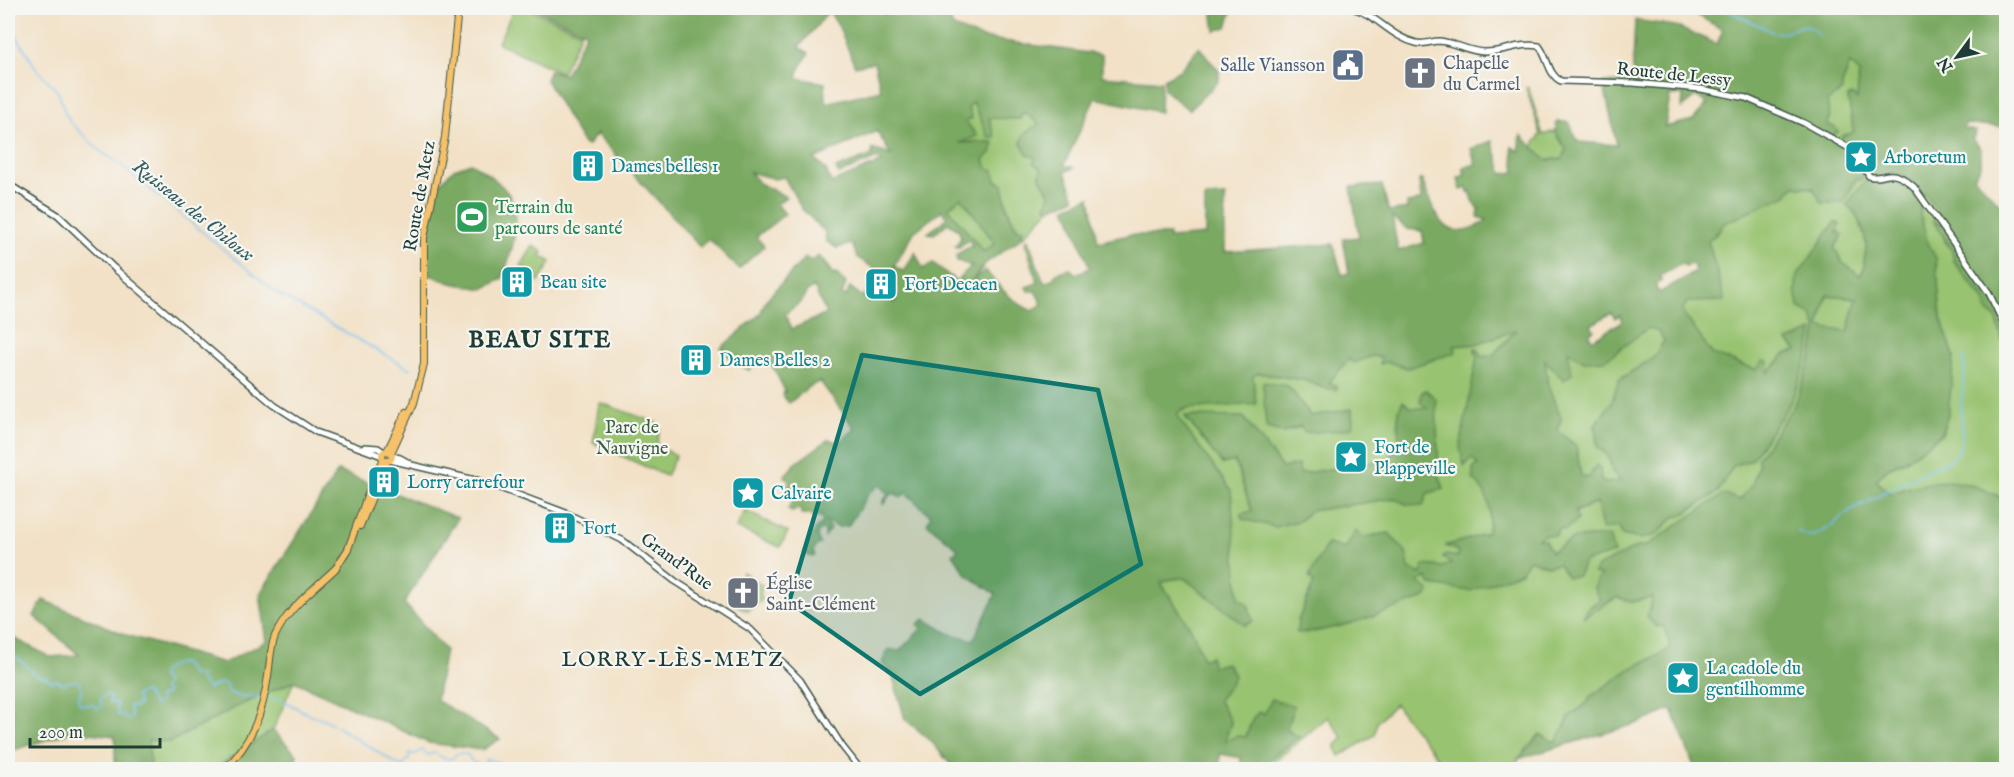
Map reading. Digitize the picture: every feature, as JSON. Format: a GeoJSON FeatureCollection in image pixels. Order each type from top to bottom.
{"type":"FeatureCollection","features":[{"type":"Feature","properties":{"kind":"main road","name":"Route de Metz"},"geometry":{"type":"LineString","coordinates":[[224,770],[249,739],[262,710],[271,646],[282,623],[336,568],[348,549],[374,477],[387,456],[417,390],[424,364],[425,346],[422,271],[424,238],[445,137],[458,8]]}},
{"type":"Feature","properties":{"kind":"street","name":"Route de Lessy"},"geometry":{"type":"LineString","coordinates":[[1352,8],[1370,15],[1395,35],[1415,43],[1428,44],[1440,41],[1484,52],[1525,45],[1539,46],[1556,79],[1561,81],[1701,89],[1746,98],[1804,123],[1849,148],[1858,156],[1865,173],[1871,177],[1893,175],[1914,187],[1989,293],[2007,329]]}},
{"type":"Feature","properties":{"kind":"street"},"geometry":{"type":"LineString","coordinates":[[8,184],[58,215],[114,268],[257,391],[297,421],[316,432],[360,447],[378,448],[387,456]]}},
{"type":"Feature","properties":{"kind":"street","name":"Grand'Rue"},"geometry":{"type":"LineString","coordinates":[[387,456],[400,458],[413,466]]}},
{"type":"Feature","properties":{"kind":"street","name":"Grand'Rue"},"geometry":{"type":"LineString","coordinates":[[387,456],[413,466],[484,482],[598,527],[622,540],[675,581],[750,629],[800,680],[842,746],[861,770]]}},
{"type":"Feature","properties":{"kind":"highlighted area"},"geometry":{"type":"Polygon","coordinates":[[[862,355],[1098,390],[1141,564],[920,694],[789,602],[862,355]]]}},
{"type":"Feature","properties":{"kind":"green space"},"geometry":{"type":"Polygon","coordinates":[[[514,8],[527,8],[581,32],[562,73],[498,43],[514,8]]]}},
{"type":"Feature","properties":{"kind":"green space"},"geometry":{"type":"Polygon","coordinates":[[[533,8],[881,8],[885,15],[889,8],[927,8],[926,15],[939,18],[941,10],[946,10],[953,27],[982,38],[1102,55],[1102,76],[1161,81],[1160,112],[1095,98],[1064,165],[1074,168],[1065,172],[1075,198],[1049,209],[1046,206],[1050,194],[1040,177],[1041,168],[1033,163],[1035,157],[1028,155],[1021,143],[1024,134],[1039,124],[1027,114],[1021,113],[1021,119],[989,118],[995,137],[988,137],[973,102],[968,107],[972,119],[967,119],[967,123],[977,136],[959,143],[994,142],[991,153],[984,159],[987,168],[993,170],[996,181],[1003,184],[1006,206],[1016,229],[1024,229],[1021,233],[1024,236],[986,263],[972,281],[985,270],[1013,299],[1033,311],[1042,304],[1035,291],[1028,291],[1026,287],[1038,283],[1025,242],[1028,239],[1044,283],[1052,280],[1057,273],[1069,268],[1076,274],[1090,268],[1066,207],[1090,197],[1098,242],[1129,235],[1169,235],[1169,238],[1205,235],[1205,197],[1225,196],[1225,252],[1333,244],[1342,275],[1349,273],[1343,239],[1359,237],[1351,187],[1382,185],[1389,212],[1407,209],[1407,203],[1421,200],[1419,180],[1422,180],[1437,215],[1444,224],[1452,230],[1473,229],[1487,220],[1478,217],[1479,209],[1470,191],[1468,192],[1467,188],[1461,190],[1458,178],[1465,175],[1463,168],[1476,164],[1471,149],[1492,141],[1503,174],[1515,172],[1512,147],[1519,151],[1521,135],[1546,160],[1562,159],[1566,149],[1555,131],[1557,122],[1569,122],[1578,142],[1617,145],[1603,82],[1632,83],[1635,20],[1675,26],[1717,44],[1723,30],[1694,13],[1693,8],[2006,8],[2006,127],[1966,124],[1964,129],[1976,131],[1975,137],[1972,138],[1981,149],[1981,166],[1974,177],[2006,210],[2006,353],[1997,320],[1986,308],[1984,300],[1954,261],[1952,250],[1933,220],[1941,225],[1943,219],[1934,206],[1909,179],[1892,172],[1876,175],[1866,153],[1855,152],[1864,176],[1856,180],[1843,203],[1822,203],[1813,188],[1794,186],[1787,195],[1724,223],[1708,240],[1725,301],[1687,302],[1682,311],[1712,354],[1756,370],[1763,361],[1769,362],[1768,373],[1785,354],[1797,351],[1788,341],[1813,331],[1808,356],[1791,402],[1751,460],[1734,465],[1718,492],[1682,515],[1674,517],[1656,535],[1639,539],[1622,535],[1619,527],[1602,529],[1597,503],[1575,511],[1577,520],[1565,530],[1558,528],[1556,535],[1544,535],[1538,539],[1545,540],[1551,552],[1575,538],[1609,536],[1614,553],[1584,562],[1578,576],[1567,577],[1559,564],[1547,566],[1529,559],[1521,572],[1470,591],[1431,585],[1426,577],[1418,582],[1429,591],[1427,597],[1347,624],[1297,633],[1298,621],[1314,583],[1309,577],[1327,544],[1345,549],[1356,531],[1364,537],[1389,533],[1406,553],[1409,569],[1421,574],[1424,565],[1442,567],[1451,564],[1443,558],[1446,555],[1457,557],[1458,551],[1446,546],[1487,533],[1490,518],[1489,504],[1483,491],[1473,479],[1473,468],[1478,465],[1472,458],[1464,466],[1460,447],[1477,357],[1474,352],[1475,348],[1482,357],[1493,355],[1516,330],[1476,344],[1454,346],[1456,352],[1408,368],[1387,362],[1380,364],[1381,357],[1372,356],[1354,363],[1349,359],[1329,382],[1337,386],[1336,390],[1304,380],[1258,373],[1253,376],[1256,404],[1183,409],[1178,413],[1178,418],[1231,490],[1239,599],[1248,604],[1253,621],[1245,625],[1184,578],[1161,583],[1192,630],[1203,659],[1211,656],[1212,667],[1226,663],[1234,675],[1218,700],[1231,722],[1225,741],[1237,736],[1246,737],[1253,718],[1259,712],[1264,714],[1272,699],[1294,706],[1286,730],[1299,737],[1256,769],[1238,769],[1242,758],[1220,754],[1220,769],[954,769],[931,741],[905,719],[893,677],[882,663],[888,649],[899,651],[921,629],[918,624],[925,619],[948,633],[973,640],[996,594],[967,575],[953,554],[958,549],[927,523],[931,516],[906,493],[901,497],[894,493],[883,504],[889,494],[880,485],[869,493],[848,526],[838,527],[826,521],[830,529],[825,537],[825,531],[820,530],[817,535],[820,544],[813,551],[815,556],[811,557],[804,553],[816,528],[823,522],[821,516],[814,518],[801,514],[800,508],[792,512],[788,509],[796,495],[786,488],[790,480],[784,476],[796,463],[829,439],[838,443],[855,429],[820,381],[789,403],[782,395],[785,391],[773,367],[763,357],[749,370],[733,361],[721,348],[760,314],[766,300],[805,258],[812,261],[819,256],[834,275],[836,274],[846,283],[842,295],[846,297],[850,287],[863,297],[868,290],[895,302],[892,285],[886,281],[885,276],[857,257],[852,244],[837,248],[826,241],[825,232],[802,209],[784,177],[775,179],[750,172],[759,183],[786,197],[777,204],[785,214],[756,237],[764,246],[739,269],[709,239],[700,247],[597,134],[587,146],[583,144],[546,80],[550,70],[565,75],[586,32],[533,8]],[[829,11],[799,47],[809,53],[797,78],[825,83],[826,103],[881,90],[874,62],[855,66],[839,27],[829,11]],[[1850,63],[1842,91],[1827,101],[1830,119],[1827,124],[1835,127],[1838,132],[1830,136],[1841,142],[1842,136],[1854,132],[1848,97],[1852,95],[1857,99],[1859,73],[1850,63]],[[1683,95],[1670,96],[1665,127],[1693,120],[1707,104],[1696,96],[1682,108],[1683,95]],[[877,131],[814,159],[826,170],[831,183],[882,162],[877,158],[839,174],[836,169],[872,155],[872,149],[891,155],[877,131]],[[961,197],[948,208],[984,252],[995,243],[961,197]],[[942,210],[914,232],[894,266],[904,272],[915,252],[923,269],[933,263],[956,281],[972,266],[957,261],[956,255],[973,245],[968,240],[958,248],[955,246],[961,238],[959,230],[948,223],[934,234],[928,233],[947,218],[942,210]],[[1392,217],[1398,251],[1424,243],[1422,231],[1407,229],[1392,217]],[[1683,263],[1660,276],[1662,281],[1655,285],[1659,293],[1695,272],[1694,266],[1691,264],[1685,266],[1683,263]],[[814,287],[806,293],[803,300],[785,314],[792,329],[826,314],[814,287]],[[1611,313],[1591,325],[1594,330],[1589,334],[1592,340],[1623,321],[1620,315],[1615,318],[1611,313]],[[1648,328],[1605,360],[1584,361],[1568,351],[1572,374],[1564,380],[1545,360],[1548,386],[1561,418],[1558,431],[1576,446],[1581,476],[1589,478],[1596,465],[1600,468],[1601,480],[1605,483],[1621,481],[1612,471],[1609,457],[1598,447],[1595,425],[1612,402],[1619,380],[1654,357],[1664,341],[1659,332],[1648,328]]]}},
{"type":"Feature","properties":{"kind":"green space"},"geometry":{"type":"Polygon","coordinates":[[[1212,8],[1233,8],[1227,27],[1215,31],[1212,8]]]}},
{"type":"Feature","properties":{"kind":"green space"},"geometry":{"type":"Polygon","coordinates":[[[1199,47],[1219,71],[1219,81],[1189,110],[1164,90],[1164,79],[1180,70],[1199,47]]]}},
{"type":"Feature","properties":{"kind":"green space"},"geometry":{"type":"Polygon","coordinates":[[[1850,62],[1859,73],[1857,100],[1848,98],[1854,132],[1841,142],[1830,137],[1827,125],[1830,119],[1827,101],[1842,85],[1850,62]]]}},
{"type":"Feature","properties":{"kind":"green space"},"geometry":{"type":"Polygon","coordinates":[[[1528,87],[1543,135],[1555,131],[1566,149],[1562,159],[1546,160],[1533,147],[1541,135],[1526,88],[1528,87]]]}},
{"type":"Feature","properties":{"kind":"green space"},"geometry":{"type":"Polygon","coordinates":[[[973,102],[988,117],[1020,119],[1021,113],[1027,114],[1040,124],[1036,156],[1041,168],[1040,178],[1050,195],[1046,206],[1049,209],[1024,236],[1009,212],[1003,184],[989,172],[978,141],[956,143],[967,119],[971,119],[968,107],[973,102]]]}},
{"type":"Feature","properties":{"kind":"green space"},"geometry":{"type":"Polygon","coordinates":[[[1855,152],[1864,170],[1874,170],[1876,175],[1890,172],[1902,175],[1922,191],[1943,218],[1945,242],[1952,250],[1954,261],[1997,320],[2006,353],[2006,439],[2003,456],[2006,458],[2006,500],[1997,495],[1907,488],[1890,494],[1876,480],[1888,468],[1906,460],[1942,434],[1948,414],[1954,356],[1941,318],[1936,259],[1928,244],[1920,214],[1886,177],[1872,180],[1851,207],[1862,227],[1866,244],[1864,270],[1860,276],[1843,263],[1834,248],[1809,265],[1799,278],[1796,295],[1799,307],[1812,315],[1817,329],[1812,356],[1795,404],[1759,463],[1752,485],[1740,500],[1646,546],[1637,547],[1595,573],[1601,576],[1600,600],[1586,609],[1584,617],[1617,597],[1632,602],[1653,597],[1671,647],[1632,668],[1590,697],[1588,702],[1570,716],[1557,741],[1552,741],[1518,759],[1516,769],[1446,769],[1395,704],[1377,722],[1375,735],[1340,756],[1335,746],[1343,738],[1328,717],[1281,755],[1256,769],[1298,737],[1264,714],[1253,718],[1246,737],[1224,741],[1231,722],[1218,700],[1231,683],[1203,660],[1191,630],[1161,583],[1184,578],[1245,625],[1239,599],[1235,555],[1178,418],[1178,413],[1258,373],[1304,380],[1324,388],[1349,359],[1354,363],[1372,356],[1382,357],[1381,363],[1387,361],[1408,368],[1456,352],[1454,346],[1476,344],[1517,329],[1493,355],[1482,357],[1478,349],[1474,352],[1477,357],[1465,466],[1472,458],[1478,465],[1491,508],[1487,534],[1447,545],[1458,551],[1457,558],[1447,555],[1443,558],[1452,564],[1442,567],[1424,565],[1421,574],[1409,569],[1406,553],[1389,533],[1364,537],[1345,549],[1314,582],[1298,621],[1314,632],[1351,623],[1397,607],[1421,586],[1418,582],[1426,577],[1529,559],[1547,566],[1575,538],[1551,552],[1537,539],[1544,535],[1556,535],[1567,518],[1598,503],[1619,527],[1656,535],[1674,517],[1682,515],[1718,492],[1734,465],[1751,460],[1791,402],[1808,356],[1813,331],[1789,342],[1797,351],[1785,354],[1767,374],[1768,362],[1756,370],[1712,354],[1682,311],[1707,240],[1714,236],[1724,223],[1794,186],[1813,188],[1843,203],[1856,179],[1863,176],[1855,152]],[[1263,383],[1267,428],[1283,433],[1352,410],[1311,416],[1288,386],[1263,383]],[[1428,408],[1398,410],[1399,448],[1387,460],[1300,474],[1282,468],[1243,417],[1185,417],[1222,464],[1234,461],[1252,511],[1299,521],[1310,511],[1395,498],[1406,504],[1428,493],[1444,489],[1439,475],[1428,408]]]}},
{"type":"Feature","properties":{"kind":"green space"},"geometry":{"type":"Polygon","coordinates":[[[471,163],[505,189],[512,201],[516,219],[514,240],[502,279],[483,289],[451,283],[430,275],[426,259],[436,187],[454,169],[471,163]]]}},
{"type":"Feature","properties":{"kind":"green space"},"geometry":{"type":"Polygon","coordinates":[[[1886,177],[1898,179],[1912,189],[1923,204],[1920,214],[1928,244],[1936,258],[1941,318],[1954,356],[1948,414],[1941,434],[1906,460],[1888,468],[1876,480],[1890,494],[1922,484],[1949,481],[1976,486],[2006,500],[2006,769],[1695,769],[1672,709],[1642,722],[1518,759],[1540,734],[1552,741],[1557,741],[1570,716],[1588,702],[1590,697],[1632,668],[1671,647],[1664,627],[1656,626],[1647,617],[1653,597],[1632,602],[1617,597],[1584,617],[1586,609],[1600,600],[1594,589],[1596,580],[1601,576],[1594,573],[1597,567],[1637,547],[1646,546],[1724,494],[1740,500],[1752,485],[1759,463],[1757,459],[1795,404],[1812,356],[1817,329],[1812,315],[1799,307],[1795,291],[1798,275],[1835,222],[1840,224],[1837,234],[1840,232],[1843,235],[1834,248],[1843,263],[1860,276],[1864,270],[1865,238],[1858,218],[1846,205],[1868,178],[1877,180],[1886,177]],[[1827,295],[1819,327],[1848,332],[1857,298],[1827,295]]]}},
{"type":"Feature","properties":{"kind":"green space"},"geometry":{"type":"Polygon","coordinates":[[[961,197],[995,243],[984,252],[948,208],[961,197]]]}},
{"type":"Feature","properties":{"kind":"green space"},"geometry":{"type":"Polygon","coordinates":[[[533,246],[543,252],[541,256],[551,262],[539,282],[529,276],[531,272],[521,266],[533,246]]]}},
{"type":"Feature","properties":{"kind":"green space"},"geometry":{"type":"Polygon","coordinates":[[[1827,295],[1857,298],[1848,333],[1819,327],[1827,295]]]}},
{"type":"Feature","properties":{"kind":"green space"},"geometry":{"type":"Polygon","coordinates":[[[1648,328],[1659,332],[1665,341],[1654,357],[1619,380],[1612,402],[1595,425],[1598,447],[1609,457],[1612,471],[1621,481],[1605,483],[1600,480],[1600,468],[1589,478],[1581,476],[1576,446],[1558,431],[1561,418],[1547,386],[1545,359],[1568,350],[1648,328]]]}},
{"type":"Feature","properties":{"kind":"green space"},"geometry":{"type":"Polygon","coordinates":[[[1263,382],[1288,386],[1311,416],[1352,409],[1353,427],[1305,433],[1300,426],[1283,433],[1266,427],[1263,382]]]}},
{"type":"Feature","properties":{"kind":"green space"},"geometry":{"type":"Polygon","coordinates":[[[1426,390],[1436,399],[1439,475],[1444,489],[1428,493],[1423,506],[1406,504],[1394,498],[1310,511],[1299,521],[1275,527],[1242,519],[1241,514],[1252,511],[1235,461],[1222,464],[1185,416],[1243,417],[1282,468],[1298,465],[1300,474],[1387,460],[1399,447],[1398,411],[1403,401],[1411,408],[1427,408],[1420,402],[1422,392],[1426,390]]]}},
{"type":"Feature","properties":{"kind":"green space","name":"Parc de Nauvigne"},"geometry":{"type":"Polygon","coordinates":[[[601,403],[657,423],[660,429],[656,447],[676,455],[666,476],[593,443],[601,403]]]}},
{"type":"Feature","properties":{"kind":"green space"},"geometry":{"type":"Polygon","coordinates":[[[338,471],[458,518],[404,603],[445,650],[436,700],[500,739],[482,750],[429,743],[294,681],[238,706],[170,742],[148,740],[151,769],[115,769],[115,736],[74,731],[8,752],[8,635],[50,657],[79,655],[34,616],[43,600],[129,636],[224,663],[267,641],[260,594],[338,471]]]}},
{"type":"Feature","properties":{"kind":"green space"},"geometry":{"type":"Polygon","coordinates":[[[745,511],[788,532],[780,547],[736,528],[745,511]]]}},
{"type":"Feature","properties":{"kind":"green space"},"geometry":{"type":"Polygon","coordinates":[[[743,572],[764,587],[760,591],[762,600],[748,611],[729,601],[730,594],[743,572]]]}},
{"type":"Feature","properties":{"kind":"green space"},"geometry":{"type":"Polygon","coordinates":[[[294,681],[273,730],[214,769],[151,769],[148,740],[170,742],[238,706],[294,681]]]}},
{"type":"Feature","properties":{"kind":"green space"},"geometry":{"type":"Polygon","coordinates":[[[273,730],[297,755],[294,769],[213,770],[273,730]]]}},
{"type":"Feature","properties":{"kind":"waterway"},"geometry":{"type":"LineString","coordinates":[[1722,8],[1773,32]]}},
{"type":"Feature","properties":{"kind":"waterway","name":"Ruisseau des Chiloux"},"geometry":{"type":"LineString","coordinates":[[8,22],[36,68],[59,93],[64,111],[71,123],[100,151],[117,162],[278,294],[410,369]]}},
{"type":"Feature","properties":{"kind":"waterway"},"geometry":{"type":"LineString","coordinates":[[1776,33],[1807,26],[1818,35]]}},
{"type":"Feature","properties":{"kind":"waterway"},"geometry":{"type":"LineString","coordinates":[[1798,531],[1810,536],[1821,533],[1852,509],[1951,459],[1958,453],[1962,441],[1961,407],[1965,370],[1963,356]]}},
{"type":"Feature","properties":{"kind":"waterway"},"geometry":{"type":"LineString","coordinates":[[8,650],[38,676],[65,684],[69,681],[78,681],[82,688],[78,701],[80,704],[92,704],[98,709],[102,705],[100,700],[105,695],[110,695],[110,703],[116,702],[118,715],[123,715],[128,720],[132,717],[129,706],[139,705],[136,695],[145,692],[154,706],[161,701],[159,697],[168,693],[163,689],[166,683],[161,676],[167,668],[180,663],[183,663],[192,675],[200,675],[200,680],[208,688],[221,683],[226,685],[229,692],[237,696],[262,697]]}},
{"type":"Feature","properties":{"kind":"waterway"},"geometry":{"type":"LineString","coordinates":[[267,697],[284,701],[308,714],[326,720],[402,767],[410,757],[409,753],[416,754],[422,750],[428,755],[434,753],[446,759],[453,758],[456,754],[467,754],[473,763],[483,765],[487,759],[524,770]]}},
{"type":"Feature","properties":{"kind":"place","name":"Salle Viansson"},"geometry":{"type":"Point","coordinates":[1348,65]}},
{"type":"Feature","properties":{"kind":"place","name":"Chapelle du Carmel"},"geometry":{"type":"Point","coordinates":[1420,73]}},
{"type":"Feature","properties":{"kind":"place","name":"Arboretum"},"geometry":{"type":"Point","coordinates":[1861,157]}},
{"type":"Feature","properties":{"kind":"place","name":"Dames belles 1"},"geometry":{"type":"Point","coordinates":[588,166]}},
{"type":"Feature","properties":{"kind":"place","name":"Terrain du parcours de santé"},"geometry":{"type":"Point","coordinates":[472,217]}},
{"type":"Feature","properties":{"kind":"place","name":"Beau site"},"geometry":{"type":"Point","coordinates":[517,282]}},
{"type":"Feature","properties":{"kind":"place","name":"Fort Decaen"},"geometry":{"type":"Point","coordinates":[881,284]}},
{"type":"Feature","properties":{"kind":"place","name":"Dames Belles 2"},"geometry":{"type":"Point","coordinates":[696,360]}},
{"type":"Feature","properties":{"kind":"place","name":"Fort de Plappeville"},"geometry":{"type":"Point","coordinates":[1351,457]}},
{"type":"Feature","properties":{"kind":"place","name":"Lorry carrefour"},"geometry":{"type":"Point","coordinates":[384,482]}},
{"type":"Feature","properties":{"kind":"place","name":"Calvaire"},"geometry":{"type":"Point","coordinates":[748,493]}},
{"type":"Feature","properties":{"kind":"place","name":"Fort"},"geometry":{"type":"Point","coordinates":[560,528]}},
{"type":"Feature","properties":{"kind":"place","name":"Église Saint-Clément"},"geometry":{"type":"Point","coordinates":[743,593]}},
{"type":"Feature","properties":{"kind":"place","name":"La cadole du gentilhomme"},"geometry":{"type":"Point","coordinates":[1683,678]}},
{"type":"Feature","properties":{"kind":"district","name":"BEAU SITE"},"geometry":{"type":"Point","coordinates":[540,339]}},
{"type":"Feature","properties":{"kind":"district","name":"LORRY-LÈS-METZ"},"geometry":{"type":"Point","coordinates":[673,659]}}]}
